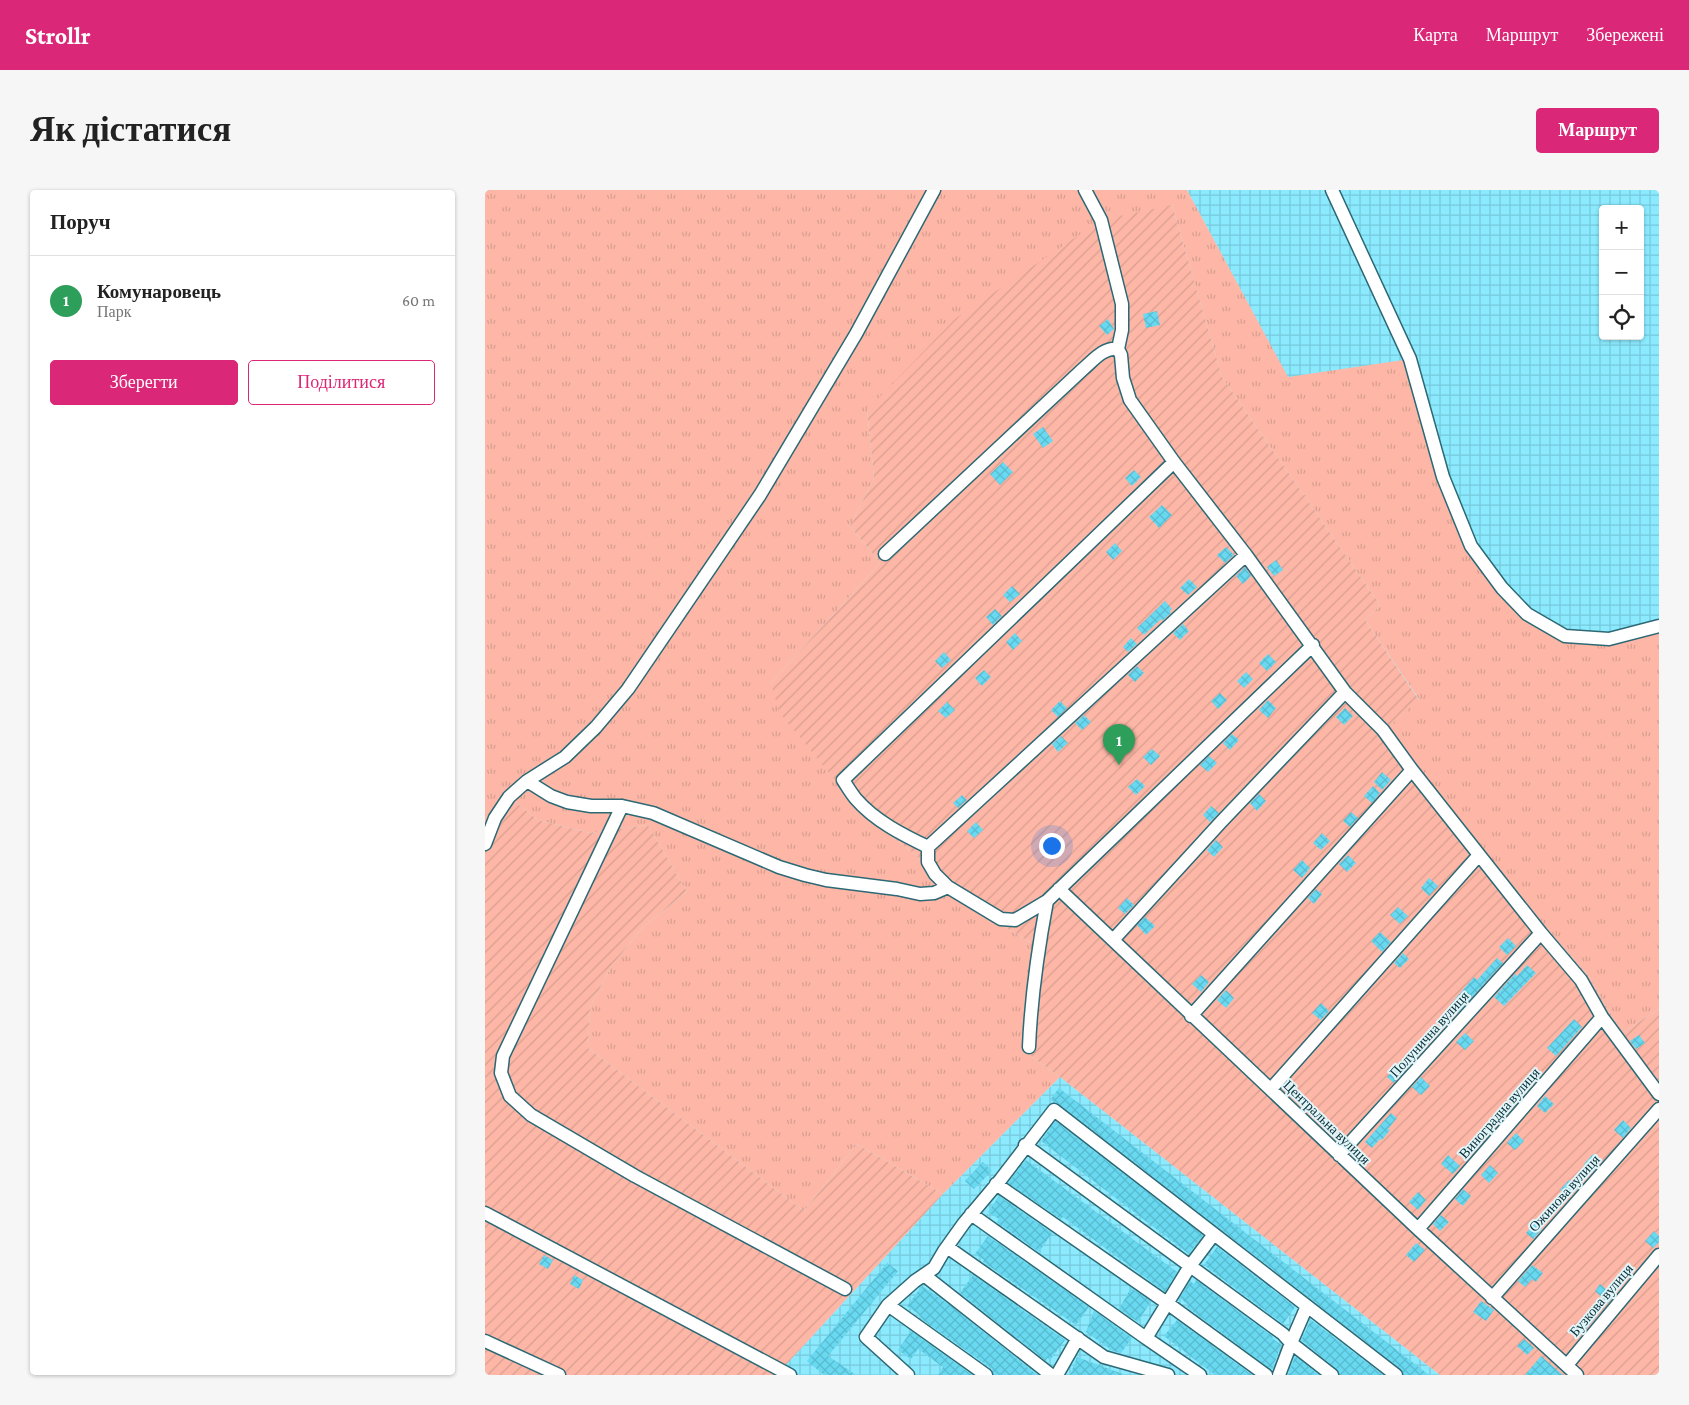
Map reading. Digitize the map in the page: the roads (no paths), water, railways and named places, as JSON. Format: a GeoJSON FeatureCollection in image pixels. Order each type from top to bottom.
{"type":"FeatureCollection","features":[{"type":"Feature","properties":{"kind":"lane"},"geometry":{"type":"LineString","coordinates":[[485,844],[495,818],[509,797],[527,781],[565,757],[597,727],[628,689],[760,495],[856,334],[934,190]]}},
{"type":"Feature","properties":{"kind":"lane"},"geometry":{"type":"LineString","coordinates":[[1085,190],[1101,220],[1122,304],[1121,330],[1117,348],[1121,355],[1123,378],[1130,400],[1174,462],[1313,645],[1345,692],[1383,730],[1479,855],[1581,980],[1603,1017],[1659,1094]]}},
{"type":"Feature","properties":{"kind":"lane"},"geometry":{"type":"LineString","coordinates":[[1332,190],[1410,359],[1443,477],[1471,546],[1502,588],[1527,614],[1565,636],[1609,639],[1659,626]]}},
{"type":"Feature","properties":{"kind":"lane"},"geometry":{"type":"LineString","coordinates":[[885,554],[1098,356],[1111,348],[1117,348]]}},
{"type":"Feature","properties":{"kind":"lane"},"geometry":{"type":"LineString","coordinates":[[928,847],[904,836],[875,815],[857,799],[843,780],[1174,462]]}},
{"type":"Feature","properties":{"kind":"lane"},"geometry":{"type":"LineString","coordinates":[[1246,555],[928,847],[928,862],[935,874],[949,887],[1001,919],[1015,920],[1047,901],[1313,645]]}},
{"type":"Feature","properties":{"kind":"lane"},"geometry":{"type":"LineString","coordinates":[[1113,940],[1221,822],[1345,692]]}},
{"type":"Feature","properties":{"kind":"lane"},"geometry":{"type":"LineString","coordinates":[[1191,1016],[1412,770]]}},
{"type":"Feature","properties":{"kind":"lane"},"geometry":{"type":"LineString","coordinates":[[527,781],[551,796],[567,802],[591,806],[622,806],[653,813],[779,867],[812,876],[919,894],[934,893],[949,887]]}},
{"type":"Feature","properties":{"kind":"lane"},"geometry":{"type":"LineString","coordinates":[[622,806],[503,1056],[501,1073],[510,1096],[531,1115],[627,1171],[845,1289]]}},
{"type":"Feature","properties":{"kind":"lane"},"geometry":{"type":"LineString","coordinates":[[1271,1089],[1479,855]]}},
{"type":"Feature","properties":{"kind":"lane","name":"Центральна вулиця"},"geometry":{"type":"LineString","coordinates":[[1059,889],[1339,1155],[1577,1375]]}},
{"type":"Feature","properties":{"kind":"lane"},"geometry":{"type":"LineString","coordinates":[[1029,1046],[1037,953],[1047,901]]}},
{"type":"Feature","properties":{"kind":"lane","name":"Полунична вулиця"},"geometry":{"type":"LineString","coordinates":[[1339,1155],[1541,933]]}},
{"type":"Feature","properties":{"kind":"lane","name":"Виноградна вулиця"},"geometry":{"type":"LineString","coordinates":[[1418,1229],[1603,1017]]}},
{"type":"Feature","properties":{"kind":"lane","name":"Ожинова вулиця"},"geometry":{"type":"LineString","coordinates":[[1492,1298],[1659,1109]]}},
{"type":"Feature","properties":{"kind":"lane"},"geometry":{"type":"LineString","coordinates":[[908,1375],[866,1337],[888,1305],[934,1268],[971,1214],[1054,1110],[1396,1375]]}},
{"type":"Feature","properties":{"kind":"lane"},"geometry":{"type":"LineString","coordinates":[[1025,1145],[1283,1334],[1291,1343],[1332,1375]]}},
{"type":"Feature","properties":{"kind":"lane"},"geometry":{"type":"LineString","coordinates":[[996,1184],[1167,1303],[1266,1375]]}},
{"type":"Feature","properties":{"kind":"lane"},"geometry":{"type":"LineString","coordinates":[[485,1213],[790,1375]]}},
{"type":"Feature","properties":{"kind":"lane"},"geometry":{"type":"LineString","coordinates":[[971,1214],[1200,1375]]}},
{"type":"Feature","properties":{"kind":"lane"},"geometry":{"type":"LineString","coordinates":[[1146,1338],[1190,1266],[1213,1234]]}},
{"type":"Feature","properties":{"kind":"lane"},"geometry":{"type":"LineString","coordinates":[[947,1247],[1104,1357],[1168,1375]]}},
{"type":"Feature","properties":{"kind":"lane","name":"Бузкова вулиця"},"geometry":{"type":"LineString","coordinates":[[1567,1365],[1659,1255]]}},
{"type":"Feature","properties":{"kind":"lane"},"geometry":{"type":"LineString","coordinates":[[924,1275],[1051,1375]]}},
{"type":"Feature","properties":{"kind":"lane"},"geometry":{"type":"LineString","coordinates":[[888,1305],[986,1375]]}},
{"type":"Feature","properties":{"kind":"lane"},"geometry":{"type":"LineString","coordinates":[[1279,1375],[1307,1306]]}},
{"type":"Feature","properties":{"kind":"lane"},"geometry":{"type":"LineString","coordinates":[[1057,1375],[1078,1338]]}},
{"type":"Feature","properties":{"kind":"lane"},"geometry":{"type":"LineString","coordinates":[[485,1341],[559,1375]]}},
{"type":"Feature","properties":{"kind":"place","name":"Комунаровець"},"geometry":{"type":"Point","coordinates":[1119,765]}}]}
